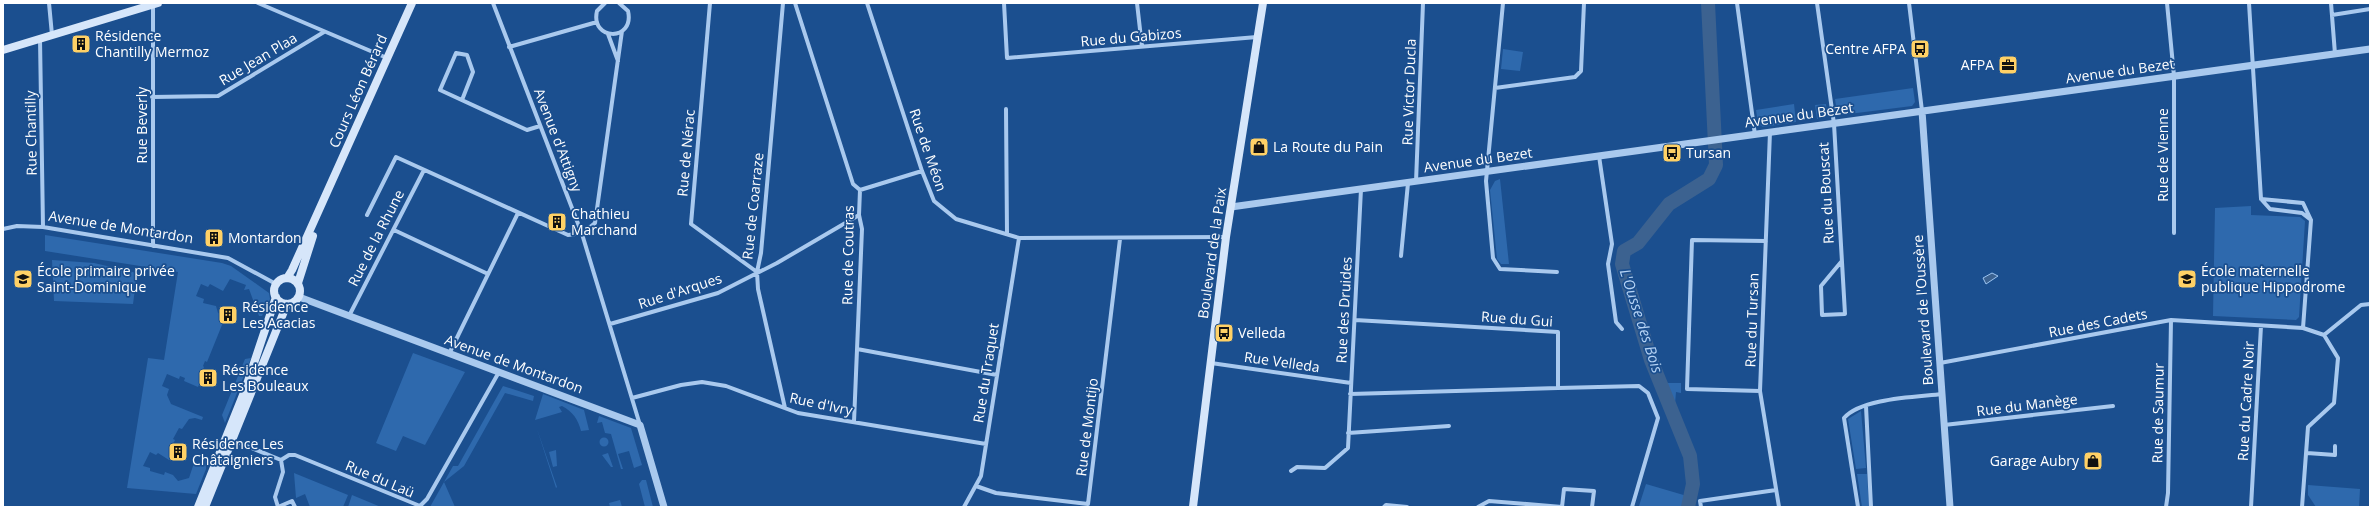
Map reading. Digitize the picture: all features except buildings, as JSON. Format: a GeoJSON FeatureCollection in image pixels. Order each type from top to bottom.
{"type":"FeatureCollection","features":[{"type":"Feature","properties":{"kind":"main road","name":"Cours Léon Bérard"},"geometry":{"type":"LineString","coordinates":[[287,278],[412,3]]}},
{"type":"Feature","properties":{"kind":"main road","name":"Boulevard de la Paix"},"geometry":{"type":"LineString","coordinates":[[1193,507],[1226,238],[1263,3]]}},
{"type":"Feature","properties":{"kind":"main road"},"geometry":{"type":"LineString","coordinates":[[3,50],[152,4]]}},
{"type":"Feature","properties":{"kind":"main road","name":"Cours Léon Bérard"},"geometry":{"type":"LineString","coordinates":[[298,283],[328,190]]}},
{"type":"Feature","properties":{"kind":"main road"},"geometry":{"type":"LineString","coordinates":[[198,507],[245,390],[276,297],[276,284],[287,278],[298,283],[300,290],[299,297],[294,302],[286,304],[276,297]]}},
{"type":"Feature","properties":{"kind":"main road"},"geometry":{"type":"LineString","coordinates":[[205,507],[286,304]]}},
{"type":"Feature","properties":{"kind":"street"},"geometry":{"type":"LineString","coordinates":[[49,3],[52,35]]}},
{"type":"Feature","properties":{"kind":"street"},"geometry":{"type":"LineString","coordinates":[[258,3],[386,58]]}},
{"type":"Feature","properties":{"kind":"street","name":"Avenue d'Attigny"},"geometry":{"type":"LineString","coordinates":[[493,3],[582,234],[640,425]]}},
{"type":"Feature","properties":{"kind":"street"},"geometry":{"type":"LineString","coordinates":[[606,3],[597,12],[596,22],[599,28],[608,34],[619,64]]}},
{"type":"Feature","properties":{"kind":"street"},"geometry":{"type":"LineString","coordinates":[[367,215],[396,157],[568,235],[582,234],[595,223],[619,64],[622,31],[628,22],[629,17],[625,7],[619,3]]}},
{"type":"Feature","properties":{"kind":"street","name":"Rue de Nérac"},"geometry":{"type":"LineString","coordinates":[[710,3],[691,224],[757,272]]}},
{"type":"Feature","properties":{"kind":"street","name":"Rue de Coarraze"},"geometry":{"type":"LineString","coordinates":[[783,3],[761,253],[757,272],[758,289],[785,408]]}},
{"type":"Feature","properties":{"kind":"street","name":"Rue de Coutras"},"geometry":{"type":"LineString","coordinates":[[795,3],[853,184],[860,190],[859,215],[862,229],[854,422]]}},
{"type":"Feature","properties":{"kind":"street","name":"Rue de Méon"},"geometry":{"type":"LineString","coordinates":[[867,3],[922,171],[934,201],[944,211],[956,219],[1019,238],[1226,238]]}},
{"type":"Feature","properties":{"kind":"street","name":"Rue du Gabizos"},"geometry":{"type":"LineString","coordinates":[[1004,3],[1007,58],[1257,37]]}},
{"type":"Feature","properties":{"kind":"street"},"geometry":{"type":"LineString","coordinates":[[1137,3],[1142,47]]}},
{"type":"Feature","properties":{"kind":"street","name":"Rue Victor Ducla"},"geometry":{"type":"LineString","coordinates":[[1416,182],[1423,3]]}},
{"type":"Feature","properties":{"kind":"street"},"geometry":{"type":"LineString","coordinates":[[1503,3],[1487,172],[1493,258],[1500,269],[1557,272]]}},
{"type":"Feature","properties":{"kind":"street"},"geometry":{"type":"LineString","coordinates":[[1495,88],[1575,77],[1581,71],[1584,3]]}},
{"type":"Feature","properties":{"kind":"street"},"geometry":{"type":"LineString","coordinates":[[1736,3],[1755,135]]}},
{"type":"Feature","properties":{"kind":"street","name":"Rue du Bouscat"},"geometry":{"type":"LineString","coordinates":[[1817,3],[1834,124],[1845,314],[1822,315],[1821,286],[1841,262]]}},
{"type":"Feature","properties":{"kind":"street"},"geometry":{"type":"LineString","coordinates":[[1909,3],[1922,111]]}},
{"type":"Feature","properties":{"kind":"street","name":"Rue de Vienne"},"geometry":{"type":"LineString","coordinates":[[2167,3],[2174,76],[2174,233]]}},
{"type":"Feature","properties":{"kind":"street"},"geometry":{"type":"LineString","coordinates":[[2249,3],[2261,199],[2270,209],[2302,213],[2311,220]]}},
{"type":"Feature","properties":{"kind":"street"},"geometry":{"type":"LineString","coordinates":[[2332,3],[2335,54]]}},
{"type":"Feature","properties":{"kind":"street","name":"Rue Beverly"},"geometry":{"type":"LineString","coordinates":[[152,4],[153,246]]}},
{"type":"Feature","properties":{"kind":"street"},"geometry":{"type":"LineString","coordinates":[[2332,15],[2370,9]]}},
{"type":"Feature","properties":{"kind":"street"},"geometry":{"type":"LineString","coordinates":[[509,47],[596,22]]}},
{"type":"Feature","properties":{"kind":"street"},"geometry":{"type":"LineString","coordinates":[[608,34],[622,31]]}},
{"type":"Feature","properties":{"kind":"street","name":"Rue Jean Plaa"},"geometry":{"type":"LineString","coordinates":[[152,97],[218,96],[324,32]]}},
{"type":"Feature","properties":{"kind":"street","name":"Rue Chantilly"},"geometry":{"type":"LineString","coordinates":[[40,38],[43,228]]}},
{"type":"Feature","properties":{"kind":"street","name":"Avenue du Bezet"},"geometry":{"type":"LineString","coordinates":[[1231,207],[2370,49]]}},
{"type":"Feature","properties":{"kind":"street"},"geometry":{"type":"LineString","coordinates":[[462,100],[473,72],[467,55],[456,53],[440,90],[527,130],[540,126]]}},
{"type":"Feature","properties":{"kind":"street"},"geometry":{"type":"LineString","coordinates":[[1006,109],[1006,234]]}},
{"type":"Feature","properties":{"kind":"street","name":"Boulevard de l'Oussère"},"geometry":{"type":"LineString","coordinates":[[1922,111],[1950,507]]}},
{"type":"Feature","properties":{"kind":"street","name":"Rue du Tursan"},"geometry":{"type":"LineString","coordinates":[[1770,132],[1760,391],[1779,507]]}},
{"type":"Feature","properties":{"kind":"street"},"geometry":{"type":"LineString","coordinates":[[1599,156],[1612,244],[1608,264],[1616,322],[1622,329]]}},
{"type":"Feature","properties":{"kind":"street","name":"Rue de la Rhune"},"geometry":{"type":"LineString","coordinates":[[348,317],[424,170]]}},
{"type":"Feature","properties":{"kind":"street"},"geometry":{"type":"LineString","coordinates":[[860,190],[922,171]]}},
{"type":"Feature","properties":{"kind":"street"},"geometry":{"type":"LineString","coordinates":[[1401,256],[1408,183]]}},
{"type":"Feature","properties":{"kind":"street","name":"Rue des Druides"},"geometry":{"type":"LineString","coordinates":[[1291,470],[1297,467],[1325,468],[1348,448],[1362,189]]}},
{"type":"Feature","properties":{"kind":"street"},"geometry":{"type":"LineString","coordinates":[[2261,199],[2303,203],[2311,220],[2303,328]]}},
{"type":"Feature","properties":{"kind":"street"},"geometry":{"type":"LineString","coordinates":[[449,354],[518,213]]}},
{"type":"Feature","properties":{"kind":"street","name":"Rue d'Arques"},"geometry":{"type":"LineString","coordinates":[[610,324],[718,293],[777,263],[859,215]]}},
{"type":"Feature","properties":{"kind":"street","name":"Avenue de Montardon"},"geometry":{"type":"LineString","coordinates":[[3,229],[17,226],[43,228],[228,258],[276,284]]}},
{"type":"Feature","properties":{"kind":"street"},"geometry":{"type":"LineString","coordinates":[[394,230],[488,274]]}},
{"type":"Feature","properties":{"kind":"street","name":"Rue du Traquet"},"geometry":{"type":"LineString","coordinates":[[964,507],[980,476],[1019,238]]}},
{"type":"Feature","properties":{"kind":"street","name":"Rue de Montijo"},"geometry":{"type":"LineString","coordinates":[[976,486],[996,493],[1088,504],[1120,239]]}},
{"type":"Feature","properties":{"kind":"street"},"geometry":{"type":"LineString","coordinates":[[1760,391],[1687,388],[1691,255],[1692,240],[1766,241]]}},
{"type":"Feature","properties":{"kind":"street","name":"Avenue de Montardon"},"geometry":{"type":"LineString","coordinates":[[299,297],[348,317],[640,425]]}},
{"type":"Feature","properties":{"kind":"street"},"geometry":{"type":"LineString","coordinates":[[2302,507],[2308,427],[2334,403],[2338,358],[2324,335],[2361,305],[2370,304]]}},
{"type":"Feature","properties":{"kind":"street","name":"Rue du Gui"},"geometry":{"type":"LineString","coordinates":[[1355,320],[1558,332],[1558,388]]}},
{"type":"Feature","properties":{"kind":"street","name":"Rue des Cadets"},"geometry":{"type":"LineString","coordinates":[[1940,363],[2171,320],[2261,326]]}},
{"type":"Feature","properties":{"kind":"street","name":"Rue de Saumur"},"geometry":{"type":"LineString","coordinates":[[2166,507],[2168,493],[2171,320]]}},
{"type":"Feature","properties":{"kind":"street","name":"Rue du Cadre Noir"},"geometry":{"type":"LineString","coordinates":[[2251,507],[2261,326],[2303,328],[2324,335]]}},
{"type":"Feature","properties":{"kind":"street"},"geometry":{"type":"LineString","coordinates":[[857,349],[997,375]]}},
{"type":"Feature","properties":{"kind":"street","name":"Rue Velleda"},"geometry":{"type":"LineString","coordinates":[[1211,363],[1351,383]]}},
{"type":"Feature","properties":{"kind":"street","name":"Rue du Laü"},"geometry":{"type":"LineString","coordinates":[[232,440],[281,460],[289,455],[295,456],[420,506],[427,499],[499,372]]}},
{"type":"Feature","properties":{"kind":"street","name":"Rue d'Ivry"},"geometry":{"type":"LineString","coordinates":[[632,398],[681,385],[702,382],[726,386],[785,408],[854,422],[986,444]]}},
{"type":"Feature","properties":{"kind":"street"},"geometry":{"type":"LineString","coordinates":[[1350,394],[1639,386],[1648,393],[1658,418],[1632,507]]}},
{"type":"Feature","properties":{"kind":"street"},"geometry":{"type":"LineString","coordinates":[[1858,507],[1844,418],[1866,406],[1900,398],[1942,394]]}},
{"type":"Feature","properties":{"kind":"street"},"geometry":{"type":"LineString","coordinates":[[1866,406],[1871,507]]}},
{"type":"Feature","properties":{"kind":"street","name":"Rue du Manège"},"geometry":{"type":"LineString","coordinates":[[1944,425],[2113,406]]}},
{"type":"Feature","properties":{"kind":"street"},"geometry":{"type":"LineString","coordinates":[[640,425],[664,507]]}},
{"type":"Feature","properties":{"kind":"street"},"geometry":{"type":"LineString","coordinates":[[1348,433],[1449,426]]}},
{"type":"Feature","properties":{"kind":"street"},"geometry":{"type":"LineString","coordinates":[[2306,453],[2335,455],[2335,446]]}},
{"type":"Feature","properties":{"kind":"street"},"geometry":{"type":"LineString","coordinates":[[281,460],[283,472],[275,497],[278,507],[292,501],[295,507]]}},
{"type":"Feature","properties":{"kind":"street"},"geometry":{"type":"LineString","coordinates":[[1478,507],[1489,501],[1562,507],[1564,488],[1594,491],[1592,507]]}},
{"type":"Feature","properties":{"kind":"street"},"geometry":{"type":"LineString","coordinates":[[1701,507],[1700,501],[1776,490]]}},
{"type":"Feature","properties":{"kind":"street"},"geometry":{"type":"LineString","coordinates":[[1384,507],[1386,505],[1407,507]]}},
{"type":"Feature","properties":{"kind":"shaded area"},"geometry":{"type":"Polygon","coordinates":[[[1503,49],[1523,52],[1520,71],[1501,69],[1503,49]]]}},
{"type":"Feature","properties":{"kind":"shaded area"},"geometry":{"type":"Polygon","coordinates":[[[1913,88],[1915,102],[1912,106],[1841,115],[1837,113],[1835,99],[1913,88]]]}},
{"type":"Feature","properties":{"kind":"shaded area"},"geometry":{"type":"Polygon","coordinates":[[[1794,104],[1796,122],[1763,127],[1758,124],[1756,110],[1794,104]]]}},
{"type":"Feature","properties":{"kind":"shaded area"},"geometry":{"type":"Polygon","coordinates":[[[1826,104],[1827,116],[1817,119],[1815,105],[1826,104]]]}},
{"type":"Feature","properties":{"kind":"shaded area"},"geometry":{"type":"Polygon","coordinates":[[[1500,179],[1509,264],[1501,264],[1497,259],[1490,190],[1495,181],[1500,179]]]}},
{"type":"Feature","properties":{"kind":"shaded area"},"geometry":{"type":"Polygon","coordinates":[[[2251,206],[2251,215],[2300,217],[2305,221],[2299,317],[2296,320],[2213,316],[2215,208],[2251,206]]]}},
{"type":"Feature","properties":{"kind":"shaded area"},"geometry":{"type":"Polygon","coordinates":[[[45,235],[222,263],[231,266],[269,293],[270,299],[262,316],[259,316],[249,289],[244,290],[246,285],[230,279],[223,291],[210,284],[208,287],[201,284],[196,296],[204,299],[203,303],[216,306],[218,313],[221,314],[219,315],[222,320],[224,320],[207,362],[205,361],[203,366],[201,375],[203,376],[198,387],[184,381],[185,378],[180,376],[179,379],[167,374],[162,386],[169,389],[167,395],[171,404],[203,417],[202,420],[195,418],[189,419],[182,429],[179,428],[173,439],[175,440],[171,448],[173,449],[169,460],[158,453],[156,455],[150,452],[143,466],[150,468],[150,471],[164,475],[165,472],[173,475],[178,481],[189,478],[194,463],[203,464],[207,455],[206,469],[196,494],[127,488],[148,358],[164,360],[178,272],[45,251],[45,235]]]}},
{"type":"Feature","properties":{"kind":"shaded area"},"geometry":{"type":"Polygon","coordinates":[[[52,260],[94,263],[137,274],[133,304],[54,301],[52,260]]]}},
{"type":"Feature","properties":{"kind":"shaded area"},"geometry":{"type":"Polygon","coordinates":[[[1992,273],[1998,276],[1986,284],[1983,278],[1992,273]]]}},
{"type":"Feature","properties":{"kind":"shaded area"},"geometry":{"type":"Polygon","coordinates":[[[413,353],[465,372],[425,445],[403,436],[396,451],[376,443],[413,353]]]}},
{"type":"Feature","properties":{"kind":"shaded area"},"geometry":{"type":"Polygon","coordinates":[[[251,358],[225,423],[222,415],[245,359],[251,358]]]}},
{"type":"Feature","properties":{"kind":"shaded area"},"geometry":{"type":"Polygon","coordinates":[[[1663,383],[1681,383],[1681,393],[1676,392],[1675,404],[1671,404],[1663,383]]]}},
{"type":"Feature","properties":{"kind":"shaded area"},"geometry":{"type":"Polygon","coordinates":[[[503,386],[534,396],[533,401],[505,393],[464,466],[444,482],[453,466],[458,466],[503,386]]]}},
{"type":"Feature","properties":{"kind":"shaded area"},"geometry":{"type":"Polygon","coordinates":[[[543,394],[584,410],[589,430],[581,431],[574,416],[562,406],[559,407],[562,412],[535,420],[543,394]]]}},
{"type":"Feature","properties":{"kind":"shaded area"},"geometry":{"type":"Polygon","coordinates":[[[1861,411],[1866,468],[1856,469],[1848,419],[1861,411]]]}},
{"type":"Feature","properties":{"kind":"shaded area"},"geometry":{"type":"Polygon","coordinates":[[[599,416],[631,428],[642,465],[634,468],[629,451],[618,454],[623,469],[621,469],[611,434],[605,433],[602,422],[597,423],[599,416]]]}},
{"type":"Feature","properties":{"kind":"shaded area"},"geometry":{"type":"Polygon","coordinates":[[[537,429],[557,487],[556,488],[537,429]]]}},
{"type":"Feature","properties":{"kind":"shaded area"},"geometry":{"type":"Polygon","coordinates":[[[602,438],[606,438],[608,442],[606,446],[602,446],[600,444],[600,440],[602,438]]]}},
{"type":"Feature","properties":{"kind":"shaded area"},"geometry":{"type":"Polygon","coordinates":[[[556,450],[557,466],[553,467],[549,452],[556,450]]]}},
{"type":"Feature","properties":{"kind":"shaded area"},"geometry":{"type":"Polygon","coordinates":[[[608,453],[613,467],[611,467],[602,455],[608,453]]]}},
{"type":"Feature","properties":{"kind":"shaded area"},"geometry":{"type":"Polygon","coordinates":[[[294,473],[348,495],[343,507],[310,507],[305,494],[296,498],[294,473]]]}},
{"type":"Feature","properties":{"kind":"shaded area"},"geometry":{"type":"Polygon","coordinates":[[[1857,474],[1867,474],[1869,507],[1862,507],[1857,474]]]}},
{"type":"Feature","properties":{"kind":"shaded area"},"geometry":{"type":"Polygon","coordinates":[[[642,480],[646,480],[653,507],[645,507],[639,484],[642,480]]]}},
{"type":"Feature","properties":{"kind":"shaded area"},"geometry":{"type":"Polygon","coordinates":[[[444,482],[455,507],[430,507],[444,482]]]}},
{"type":"Feature","properties":{"kind":"shaded area"},"geometry":{"type":"Polygon","coordinates":[[[1646,484],[1687,496],[1686,507],[1639,506],[1646,484]]]}},
{"type":"Feature","properties":{"kind":"shaded area"},"geometry":{"type":"Polygon","coordinates":[[[2308,485],[2360,489],[2359,507],[2316,507],[2308,495],[2308,485]]]}},
{"type":"Feature","properties":{"kind":"shaded area"},"geometry":{"type":"Polygon","coordinates":[[[352,495],[381,507],[348,507],[352,495]]]}},
{"type":"Feature","properties":{"kind":"shaded area"},"geometry":{"type":"Polygon","coordinates":[[[620,500],[622,507],[610,507],[609,503],[620,500]]]}},
{"type":"Feature","properties":{"kind":"waterway","name":"L'Ousse des Bois"},"geometry":{"type":"LineString","coordinates":[[1688,507],[1693,484],[1690,456],[1651,360],[1622,264],[1624,251],[1638,243],[1669,204],[1709,179],[1716,165],[1708,3]]}},
{"type":"Feature","properties":{"kind":"place","name":"Résidence Chantilly Mermoz"},"geometry":{"type":"Point","coordinates":[81,44]}},
{"type":"Feature","properties":{"kind":"place","name":"Centre AFPA"},"geometry":{"type":"Point","coordinates":[1920,49]}},
{"type":"Feature","properties":{"kind":"place","name":"AFPA"},"geometry":{"type":"Point","coordinates":[2008,65]}},
{"type":"Feature","properties":{"kind":"place","name":"La Route du Pain"},"geometry":{"type":"Point","coordinates":[1259,147]}},
{"type":"Feature","properties":{"kind":"place","name":"Tursan"},"geometry":{"type":"Point","coordinates":[1672,153]}},
{"type":"Feature","properties":{"kind":"place","name":"Chathieu Marchand"},"geometry":{"type":"Point","coordinates":[557,222]}},
{"type":"Feature","properties":{"kind":"place","name":"Montardon"},"geometry":{"type":"Point","coordinates":[214,238]}},
{"type":"Feature","properties":{"kind":"place","name":"École primaire privée Saint-Dominique"},"geometry":{"type":"Point","coordinates":[23,279]}},
{"type":"Feature","properties":{"kind":"place","name":"École maternelle publique Hippodrome"},"geometry":{"type":"Point","coordinates":[2187,279]}},
{"type":"Feature","properties":{"kind":"place","name":"Résidence Les Acacias"},"geometry":{"type":"Point","coordinates":[228,315]}},
{"type":"Feature","properties":{"kind":"place","name":"Velleda"},"geometry":{"type":"Point","coordinates":[1224,333]}},
{"type":"Feature","properties":{"kind":"place","name":"Résidence Les Bouleaux"},"geometry":{"type":"Point","coordinates":[208,378]}},
{"type":"Feature","properties":{"kind":"place","name":"Résidence Les Châtaigniers"},"geometry":{"type":"Point","coordinates":[178,452]}},
{"type":"Feature","properties":{"kind":"place","name":"Garage Aubry"},"geometry":{"type":"Point","coordinates":[2093,461]}}]}
